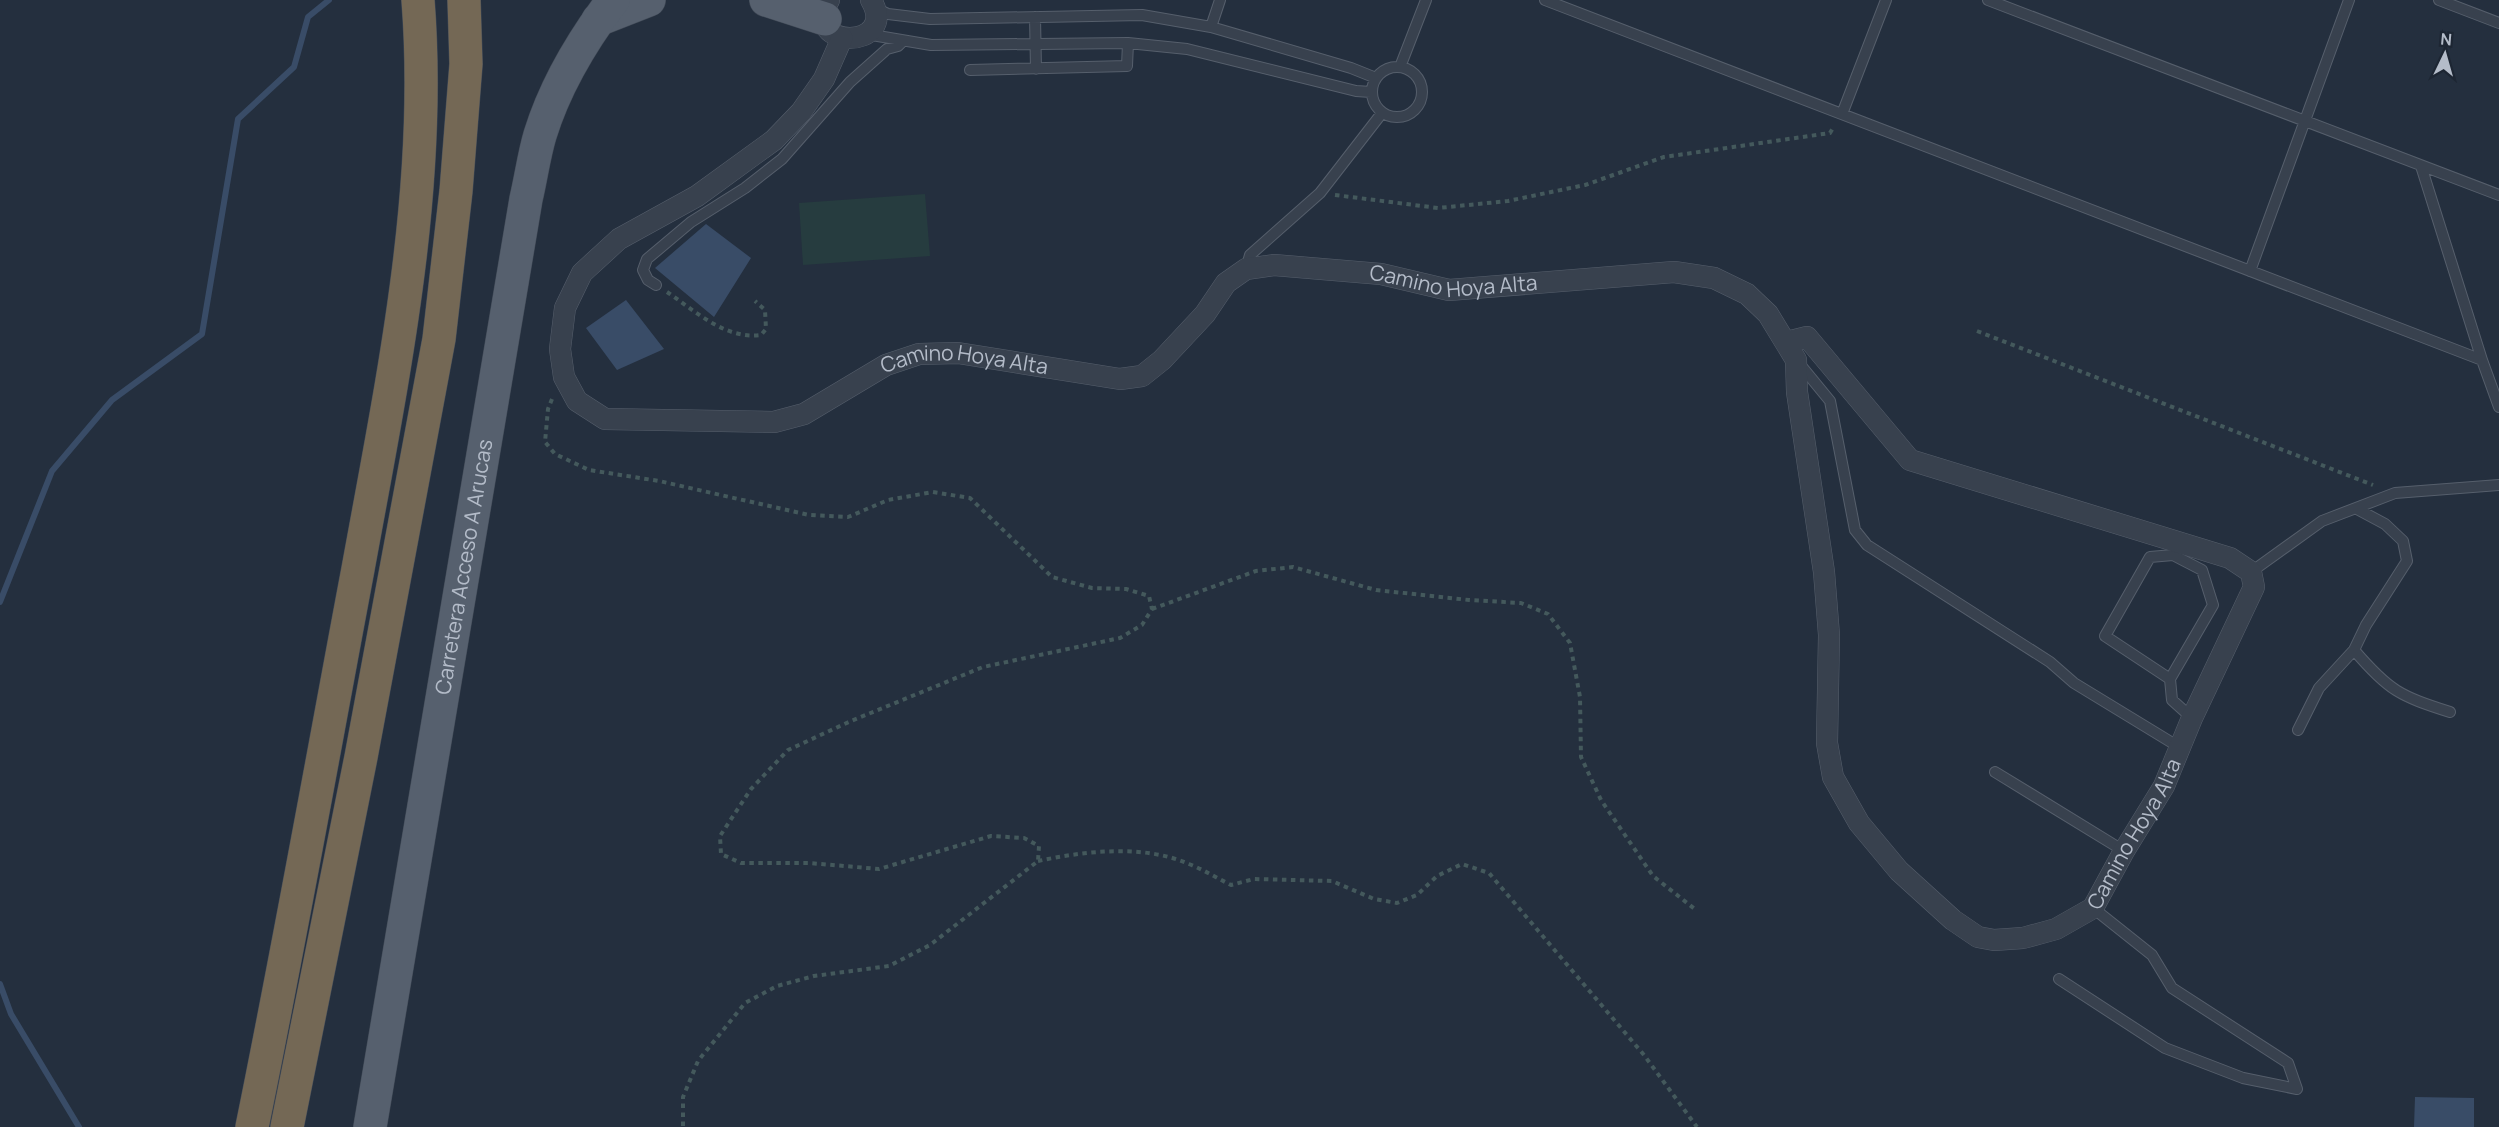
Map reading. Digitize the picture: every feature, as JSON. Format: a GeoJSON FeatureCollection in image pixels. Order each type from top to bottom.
{"type":"FeatureCollection","features":[{"type":"Feature","properties":{"kind":"highway"},"geometry":{"type":"LineString","coordinates":[[252,1127],[292,930],[399,332],[418,189],[421,36],[416,0]]}},
{"type":"Feature","properties":{"kind":"highway"},"geometry":{"type":"LineString","coordinates":[[287,1127],[363,745],[439,339],[456,191],[466,64],[464,0]]}},
{"type":"Feature","properties":{"kind":"main road"},"geometry":{"type":"LineString","coordinates":[[605,10],[650,0]]}},
{"type":"Feature","properties":{"kind":"main road"},"geometry":{"type":"LineString","coordinates":[[766,0],[832,19]]}},
{"type":"Feature","properties":{"kind":"main road","name":"Carretera Acceso A Arucas"},"geometry":{"type":"LineString","coordinates":[[370,1127],[526,199],[539,137],[552,101],[605,10]]}},
{"type":"Feature","properties":{"kind":"street"},"geometry":{"type":"LineString","coordinates":[[832,19],[859,38],[866,34],[874,22],[873,4]]}},
{"type":"Feature","properties":{"kind":"street","name":"Camino Hoya Alta"},"geometry":{"type":"LineString","coordinates":[[832,19],[824,79],[801,112],[774,140],[697,196],[619,239],[582,273],[565,308],[560,349],[564,377],[577,401],[605,419],[774,422],[804,414],[886,365],[918,354],[958,353],[1120,379],[1142,376],[1162,360],[1205,314],[1226,283],[1246,269],[1274,265],[1381,274],[1449,290],[1674,272],[1714,278],[1747,294],[1768,314],[1792,351],[1824,572],[1829,635],[1827,743],[1833,777],[1859,823],[1899,871],[1953,920],[1978,937],[1994,940],[2023,938],[2056,929],[2093,908],[2124,851],[2164,786],[2179,747],[2253,587],[2251,572]]}},
{"type":"Feature","properties":{"kind":"street"},"geometry":{"type":"LineString","coordinates":[[1792,351],[1806,337],[1910,460],[2230,558],[2251,572]]}},
{"type":"Feature","properties":{"kind":"lane"},"geometry":{"type":"LineString","coordinates":[[1211,27],[1220,0]]}},
{"type":"Feature","properties":{"kind":"lane"},"geometry":{"type":"LineString","coordinates":[[1400,67],[1426,0]]}},
{"type":"Feature","properties":{"kind":"lane"},"geometry":{"type":"LineString","coordinates":[[1545,0],[2482,360]]}},
{"type":"Feature","properties":{"kind":"lane"},"geometry":{"type":"LineString","coordinates":[[1842,114],[1886,0]]}},
{"type":"Feature","properties":{"kind":"lane"},"geometry":{"type":"LineString","coordinates":[[1988,0],[2499,195]]}},
{"type":"Feature","properties":{"kind":"lane"},"geometry":{"type":"LineString","coordinates":[[2250,271],[2349,0]]}},
{"type":"Feature","properties":{"kind":"lane"},"geometry":{"type":"LineString","coordinates":[[2439,0],[2499,23]]}},
{"type":"Feature","properties":{"kind":"lane"},"geometry":{"type":"LineString","coordinates":[[873,4],[888,14],[930,20],[1142,15],[1211,27],[1351,68],[1376,78]]}},
{"type":"Feature","properties":{"kind":"lane"},"geometry":{"type":"LineString","coordinates":[[1035,17],[1036,69]]}},
{"type":"Feature","properties":{"kind":"lane"},"geometry":{"type":"LineString","coordinates":[[866,34],[931,45],[1035,42],[1128,43],[1187,49],[1356,91],[1371,92]]}},
{"type":"Feature","properties":{"kind":"lane"},"geometry":{"type":"LineString","coordinates":[[656,285],[648,280],[643,270],[647,259],[691,222],[745,188],[782,159],[850,82],[886,49],[898,46],[903,40]]}},
{"type":"Feature","properties":{"kind":"lane"},"geometry":{"type":"LineString","coordinates":[[970,70],[1127,66],[1128,43]]}},
{"type":"Feature","properties":{"kind":"lane"},"geometry":{"type":"LineString","coordinates":[[1400,67],[1414,73],[1419,80],[1422,97],[1419,105],[1413,111],[1398,117],[1382,112],[1372,100],[1371,92],[1376,78],[1386,68],[1400,67]]}},
{"type":"Feature","properties":{"kind":"lane"},"geometry":{"type":"LineString","coordinates":[[1246,269],[1250,255],[1320,193],[1382,112]]}},
{"type":"Feature","properties":{"kind":"lane"},"geometry":{"type":"LineString","coordinates":[[2421,166],[2499,407]]}},
{"type":"Feature","properties":{"kind":"lane"},"geometry":{"type":"LineString","coordinates":[[1792,351],[1830,401],[1855,530],[1868,545],[2050,662],[2073,683],[2179,747]]}},
{"type":"Feature","properties":{"kind":"lane"},"geometry":{"type":"LineString","coordinates":[[2251,572],[2322,521],[2395,494],[2499,485]]}},
{"type":"Feature","properties":{"kind":"lane"},"geometry":{"type":"LineString","coordinates":[[2298,730],[2319,688],[2354,650],[2366,625],[2407,561],[2403,541],[2385,524],[2356,509]]}},
{"type":"Feature","properties":{"kind":"lane"},"geometry":{"type":"LineString","coordinates":[[2170,679],[2105,636],[2150,557],[2173,555],[2202,570],[2213,605],[2170,679],[2172,700],[2192,718]]}},
{"type":"Feature","properties":{"kind":"lane"},"geometry":{"type":"LineString","coordinates":[[2354,650],[2379,680],[2406,698],[2450,712]]}},
{"type":"Feature","properties":{"kind":"lane"},"geometry":{"type":"LineString","coordinates":[[1995,772],[2124,851]]}},
{"type":"Feature","properties":{"kind":"lane"},"geometry":{"type":"LineString","coordinates":[[2059,979],[2165,1047],[2242,1078],[2297,1089],[2288,1064],[2172,987],[2152,955],[2093,908]]}},
{"type":"Feature","properties":{"kind":"path"},"geometry":{"type":"LineString","coordinates":[[1320,193],[1438,208],[1508,201],[1585,184],[1664,157],[1830,133],[1842,114]]}},
{"type":"Feature","properties":{"kind":"path"},"geometry":{"type":"LineString","coordinates":[[656,285],[728,332],[748,337],[761,335],[766,329],[765,310],[755,301]]}},
{"type":"Feature","properties":{"kind":"path"},"geometry":{"type":"LineString","coordinates":[[1977,331],[2395,494]]}},
{"type":"Feature","properties":{"kind":"path"},"geometry":{"type":"LineString","coordinates":[[564,377],[548,408],[545,442],[555,454],[589,470],[660,481],[809,515],[848,517],[888,500],[933,492],[970,498],[1052,577],[1092,588],[1126,589],[1149,596],[1152,609]]}},
{"type":"Feature","properties":{"kind":"path"},"geometry":{"type":"LineString","coordinates":[[1038,861],[1039,846],[1024,838],[991,836],[879,870],[809,863],[741,863],[721,854],[720,836],[751,789],[788,750],[851,721],[983,667],[1120,638],[1142,625],[1152,609],[1256,571],[1293,567],[1376,590],[1521,603],[1548,614],[1570,643],[1580,697],[1581,757],[1601,800],[1653,876],[1696,910]]}},
{"type":"Feature","properties":{"kind":"path"},"geometry":{"type":"LineString","coordinates":[[683,1127],[682,1097],[698,1061],[745,1003],[777,986],[814,976],[889,966],[930,945],[1038,861],[1074,853],[1142,853],[1188,863],[1231,885],[1254,879],[1332,881],[1374,899],[1397,903],[1417,895],[1437,876],[1462,864],[1489,873],[1644,1055],[1697,1127]]}},
{"type":"Feature","properties":{"kind":"green space"},"geometry":{"type":"Polygon","coordinates":[[[925,194],[930,256],[803,265],[799,203],[925,194]]]}},
{"type":"Feature","properties":{"kind":"water"},"geometry":{"type":"Polygon","coordinates":[[[706,224],[751,258],[714,317],[655,268],[706,224]]]}},
{"type":"Feature","properties":{"kind":"water"},"geometry":{"type":"Polygon","coordinates":[[[626,300],[664,349],[617,370],[586,328],[626,300]]]}},
{"type":"Feature","properties":{"kind":"water"},"geometry":{"type":"Polygon","coordinates":[[[2415,1097],[2474,1098],[2474,1127],[2414,1127],[2415,1097]]]}},
{"type":"Feature","properties":{"kind":"waterway"},"geometry":{"type":"LineString","coordinates":[[0,602],[52,471],[112,400],[202,334],[238,119],[294,67],[308,17],[329,0]]}},
{"type":"Feature","properties":{"kind":"waterway"},"geometry":{"type":"LineString","coordinates":[[0,984],[11,1014],[79,1127]]}}]}
